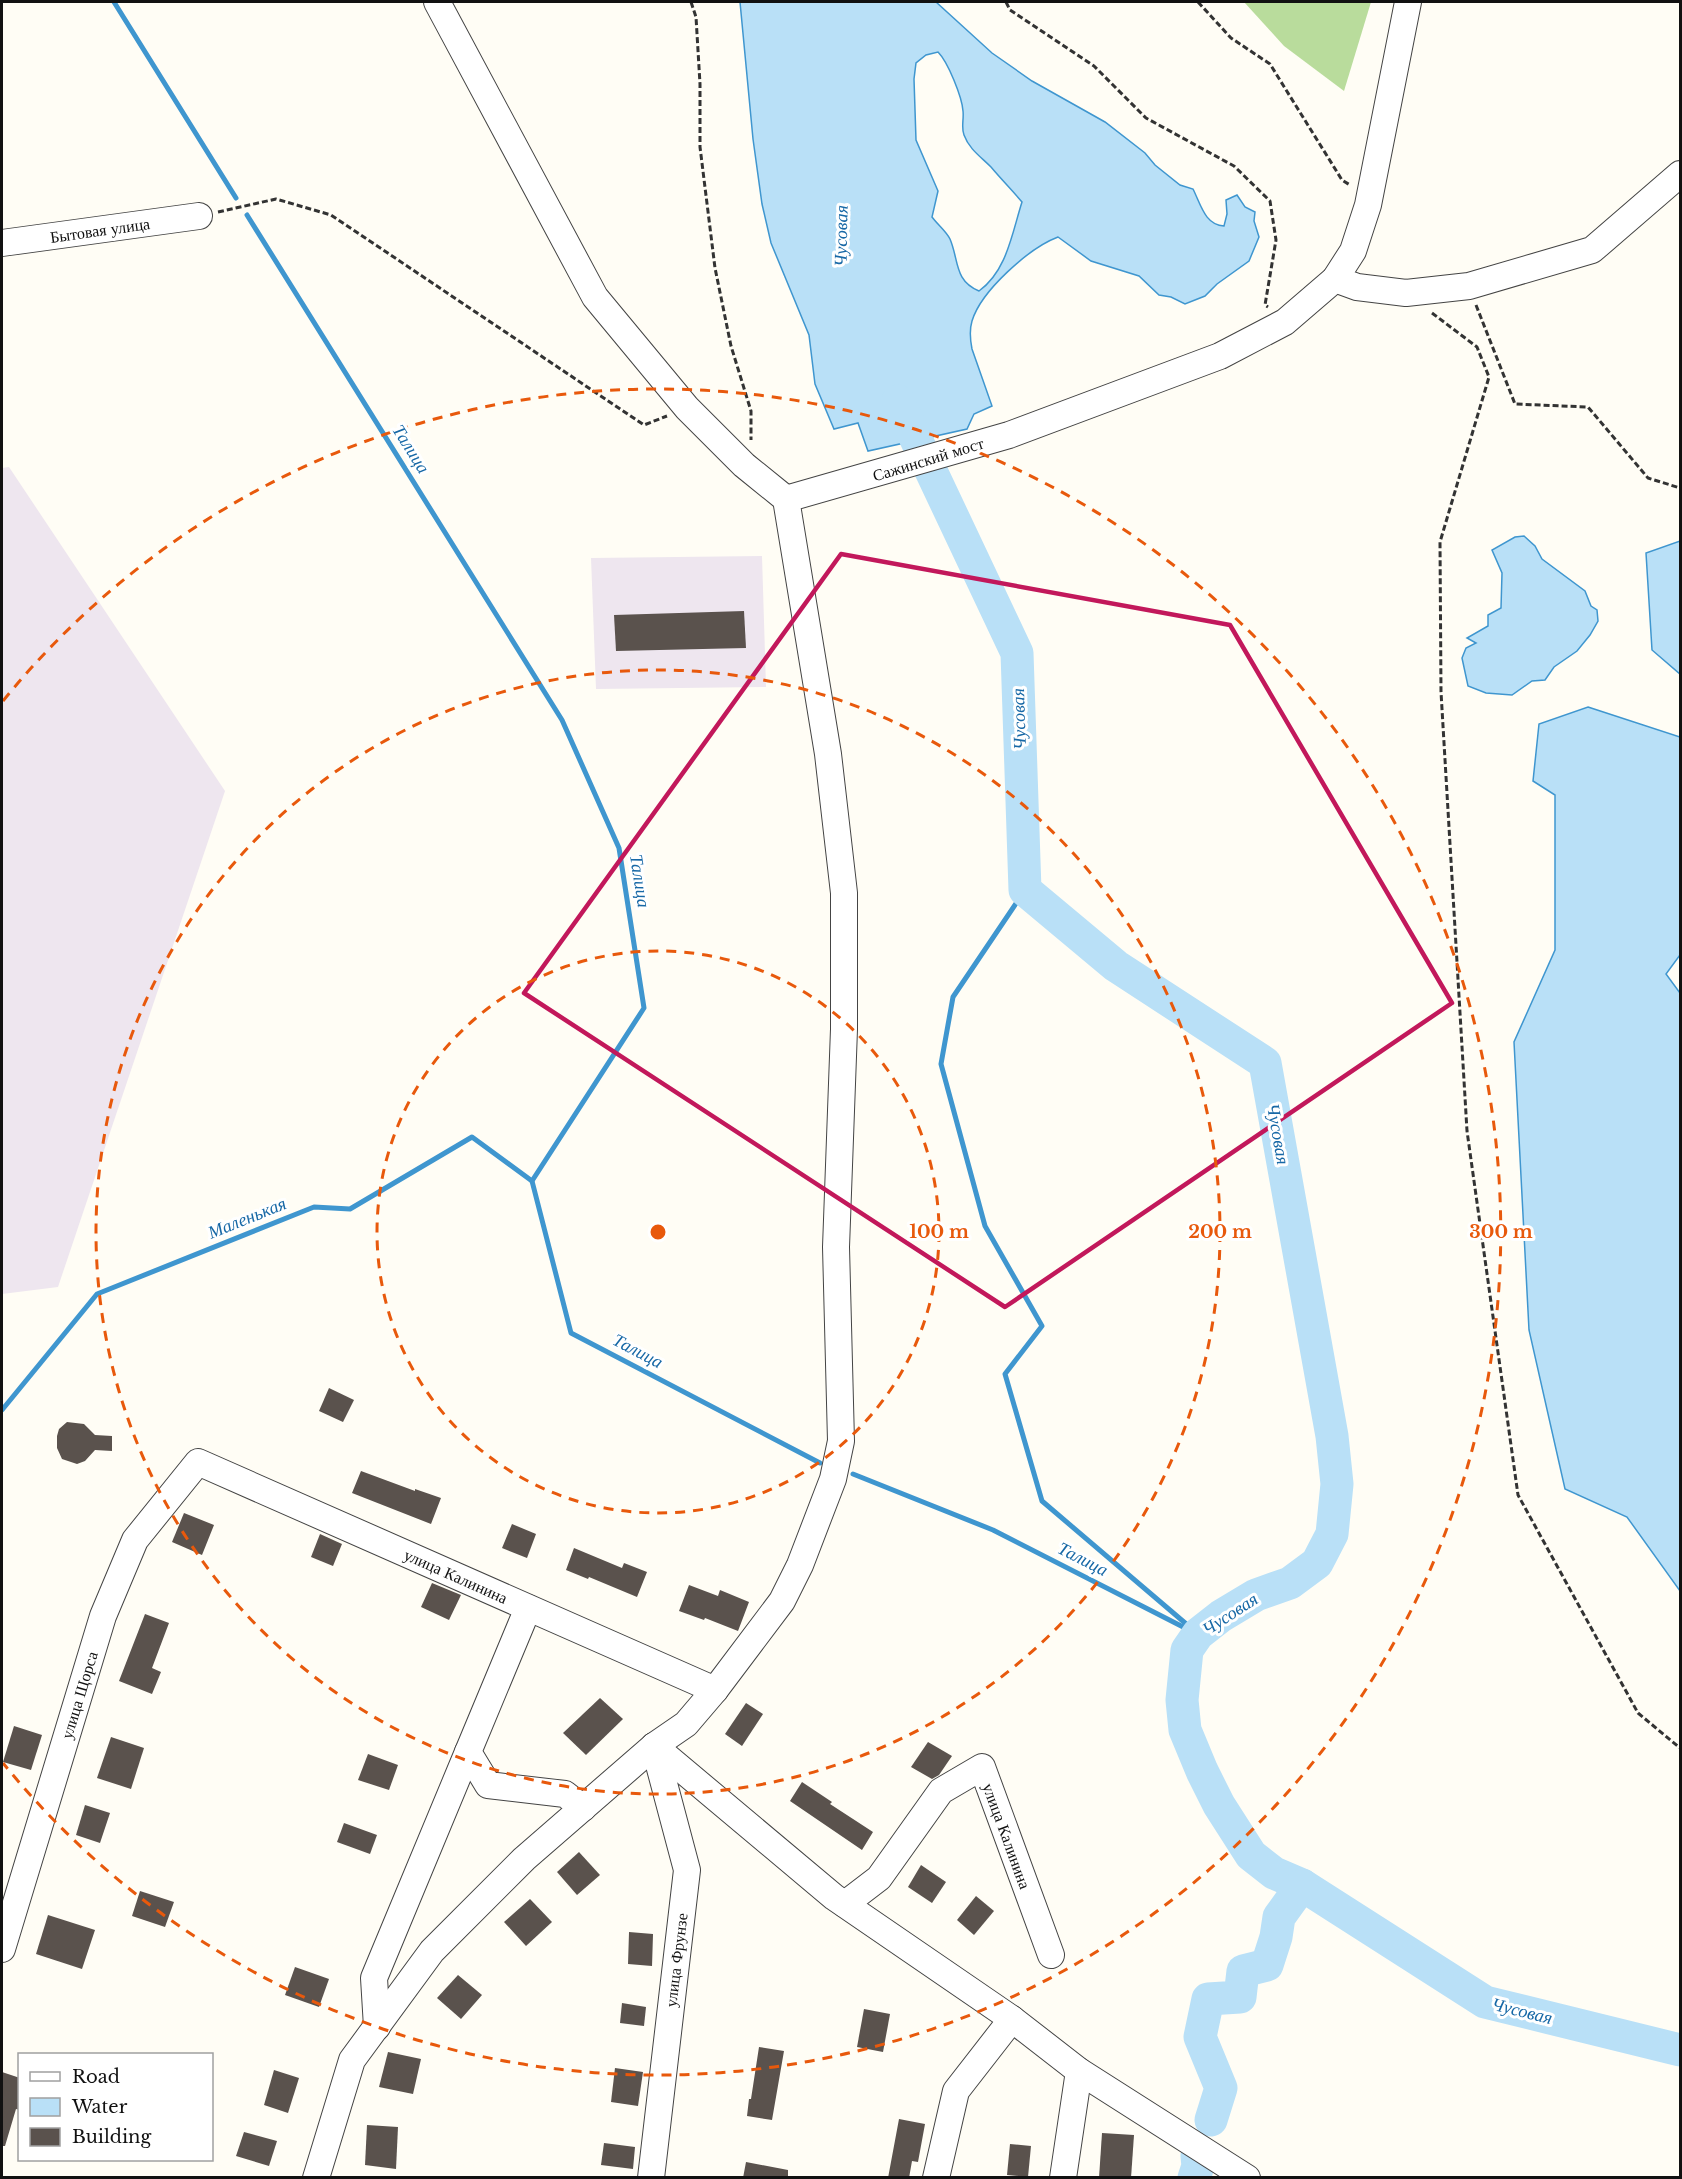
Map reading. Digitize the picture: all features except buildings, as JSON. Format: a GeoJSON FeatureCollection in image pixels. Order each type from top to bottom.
{"type":"FeatureCollection","features":[{"type":"Feature","properties":{"kind":"street"},"geometry":{"type":"LineString","coordinates":[[316,2178],[352,2060],[432,1951],[524,1859],[654,1746],[686,1724],[715,1690],[782,1601],[801,1565],[833,1479],[840,1441],[836,1247],[844,1029],[844,893],[828,754],[786,499],[744,465],[687,408],[595,297],[437,2]]}},
{"type":"Feature","properties":{"kind":"street","name":"Сажинский мост"},"geometry":{"type":"LineString","coordinates":[[786,499],[1009,435],[1220,356],[1285,322],[1335,279],[1353,251],[1370,196],[1408,2]]}},
{"type":"Feature","properties":{"kind":"street"},"geometry":{"type":"LineString","coordinates":[[1335,279],[1357,287],[1406,293],[1469,286],[1592,250],[1680,174]]}},
{"type":"Feature","properties":{"kind":"street","name":"Бытовая улица"},"geometry":{"type":"LineString","coordinates":[[2,243],[199,216]]}},
{"type":"Feature","properties":{"kind":"street","name":"улица Калинина"},"geometry":{"type":"LineString","coordinates":[[198,1462],[715,1690]]}},
{"type":"Feature","properties":{"kind":"street","name":"улица Щорса"},"geometry":{"type":"LineString","coordinates":[[2,1949],[103,1616],[135,1540],[198,1462]]}},
{"type":"Feature","properties":{"kind":"street"},"geometry":{"type":"LineString","coordinates":[[377,2027],[374,1978],[528,1608]]}},
{"type":"Feature","properties":{"kind":"street"},"geometry":{"type":"LineString","coordinates":[[654,1746],[845,1905],[1012,2019],[1079,2071],[1247,2178]]}},
{"type":"Feature","properties":{"kind":"street","name":"улица Фрунзе"},"geometry":{"type":"LineString","coordinates":[[651,2178],[687,1870],[654,1746]]}},
{"type":"Feature","properties":{"kind":"street"},"geometry":{"type":"LineString","coordinates":[[468,1752],[489,1785]]}},
{"type":"Feature","properties":{"kind":"street","name":"улица Калинина"},"geometry":{"type":"LineString","coordinates":[[845,1905],[879,1878],[941,1791],[982,1767],[1051,1955]]}},
{"type":"Feature","properties":{"kind":"street"},"geometry":{"type":"LineString","coordinates":[[447,1803],[489,1785],[565,1794],[583,1808]]}},
{"type":"Feature","properties":{"kind":"street"},"geometry":{"type":"LineString","coordinates":[[936,2178],[956,2091],[1012,2019]]}},
{"type":"Feature","properties":{"kind":"street"},"geometry":{"type":"LineString","coordinates":[[1063,2178],[1079,2071]]}},
{"type":"Feature","properties":{"kind":"path"},"geometry":{"type":"LineString","coordinates":[[692,2],[696,17],[700,84],[700,147],[715,268],[731,345],[751,411],[753,436],[744,465]]}},
{"type":"Feature","properties":{"kind":"path"},"geometry":{"type":"LineString","coordinates":[[1006,2],[1010,10],[1094,66],[1146,118],[1234,166],[1270,201],[1276,240],[1265,305],[1285,322]]}},
{"type":"Feature","properties":{"kind":"path"},"geometry":{"type":"LineString","coordinates":[[1198,2],[1231,38],[1270,64],[1342,180],[1370,196]]}},
{"type":"Feature","properties":{"kind":"path"},"geometry":{"type":"LineString","coordinates":[[199,216],[276,199],[331,215],[644,425],[687,408]]}},
{"type":"Feature","properties":{"kind":"path"},"geometry":{"type":"LineString","coordinates":[[1469,286],[1515,404],[1588,407],[1648,478],[1680,488]]}},
{"type":"Feature","properties":{"kind":"path"},"geometry":{"type":"LineString","coordinates":[[1406,293],[1477,347],[1489,377],[1440,542],[1441,692],[1467,1131],[1518,1495],[1638,1713],[1680,1748]]}},
{"type":"Feature","properties":{"kind":"highlighted area"},"geometry":{"type":"Polygon","coordinates":[[[841,554],[1230,625],[1452,1003],[1005,1307],[524,993],[841,554]]]}},
{"type":"Feature","properties":{"kind":"shaded area"},"geometry":{"type":"Polygon","coordinates":[[[9,467],[225,791],[58,1287],[2,1294],[2,468],[9,467]]]}},
{"type":"Feature","properties":{"kind":"shaded area"},"geometry":{"type":"Polygon","coordinates":[[[762,556],[766,687],[596,689],[591,558],[762,556]]]}},
{"type":"Feature","properties":{"kind":"green space"},"geometry":{"type":"Polygon","coordinates":[[[1244,2],[1371,2],[1344,91],[1284,46],[1244,2]]]}},
{"type":"Feature","properties":{"kind":"water"},"geometry":{"type":"Polygon","coordinates":[[[740,2],[936,2],[992,53],[1032,81],[1105,122],[1145,153],[1155,165],[1180,185],[1193,189],[1204,213],[1212,222],[1224,226],[1227,214],[1226,200],[1237,195],[1245,207],[1255,212],[1254,221],[1259,237],[1249,261],[1217,284],[1205,296],[1185,304],[1171,297],[1159,295],[1139,276],[1091,261],[1058,237],[1046,243],[1020,261],[996,284],[977,309],[972,321],[970,335],[972,349],[992,406],[974,414],[967,429],[868,451],[858,423],[834,429],[815,384],[809,335],[771,243],[762,204],[753,139],[740,2]],[[938,52],[926,55],[916,63],[914,79],[916,140],[938,191],[932,217],[950,239],[961,276],[971,287],[979,291],[996,273],[1002,262],[1022,202],[966,140],[960,97],[938,52]]]}},
{"type":"Feature","properties":{"kind":"water"},"geometry":{"type":"Polygon","coordinates":[[[1524,536],[1535,546],[1542,559],[1585,591],[1591,606],[1597,610],[1598,621],[1577,651],[1554,667],[1545,680],[1532,681],[1512,695],[1486,693],[1468,686],[1462,658],[1466,648],[1476,643],[1467,638],[1488,626],[1488,615],[1501,608],[1502,573],[1492,550],[1515,537],[1524,536]]]}},
{"type":"Feature","properties":{"kind":"water"},"geometry":{"type":"Polygon","coordinates":[[[1680,541],[1680,674],[1652,650],[1646,553],[1680,541]]]}},
{"type":"Feature","properties":{"kind":"water"},"geometry":{"type":"Polygon","coordinates":[[[1588,707],[1680,737],[1680,955],[1666,974],[1680,993],[1680,1591],[1627,1517],[1565,1489],[1529,1330],[1514,1042],[1555,950],[1555,795],[1533,781],[1539,724],[1588,707]]]}},
{"type":"Feature","properties":{"kind":"waterway","name":"Талица"},"geometry":{"type":"LineString","coordinates":[[114,2],[236,198]]}},
{"type":"Feature","properties":{"kind":"waterway","name":"Талица"},"geometry":{"type":"LineString","coordinates":[[247,215],[562,720],[619,848],[644,1008],[532,1181],[571,1333],[820,1463]]}},
{"type":"Feature","properties":{"kind":"waterway","name":"Чусовая"},"geometry":{"type":"LineString","coordinates":[[898,401],[1017,653],[1025,890],[1116,966],[1265,1063],[1332,1436],[1337,1484],[1332,1534],[1317,1563],[1290,1583],[1256,1595],[1221,1616],[1198,1634],[1187,1650],[1182,1700],[1185,1730],[1202,1771],[1219,1805],[1251,1855],[1274,1873],[1302,1885],[1485,2002],[1680,2050]]}},
{"type":"Feature","properties":{"kind":"waterway"},"geometry":{"type":"LineString","coordinates":[[1025,890],[953,997],[941,1064],[985,1226],[1042,1326],[1005,1374],[1042,1501],[1198,1634]]}},
{"type":"Feature","properties":{"kind":"waterway","name":"Маленькая"},"geometry":{"type":"LineString","coordinates":[[2,1410],[97,1294],[314,1207],[350,1209],[472,1137],[532,1181]]}},
{"type":"Feature","properties":{"kind":"waterway","name":"Талица"},"geometry":{"type":"LineString","coordinates":[[853,1474],[993,1530],[1191,1631]]}},
{"type":"Feature","properties":{"kind":"waterway"},"geometry":{"type":"LineString","coordinates":[[1211,2120],[1221,2088],[1200,2037],[1208,1999],[1240,1997],[1243,1971],[1267,1965],[1276,1937],[1279,1917],[1302,1885]]}},
{"type":"Feature","properties":{"kind":"waterway"},"geometry":{"type":"LineString","coordinates":[[1194,2178],[1198,2166],[1197,2156]]}}]}
